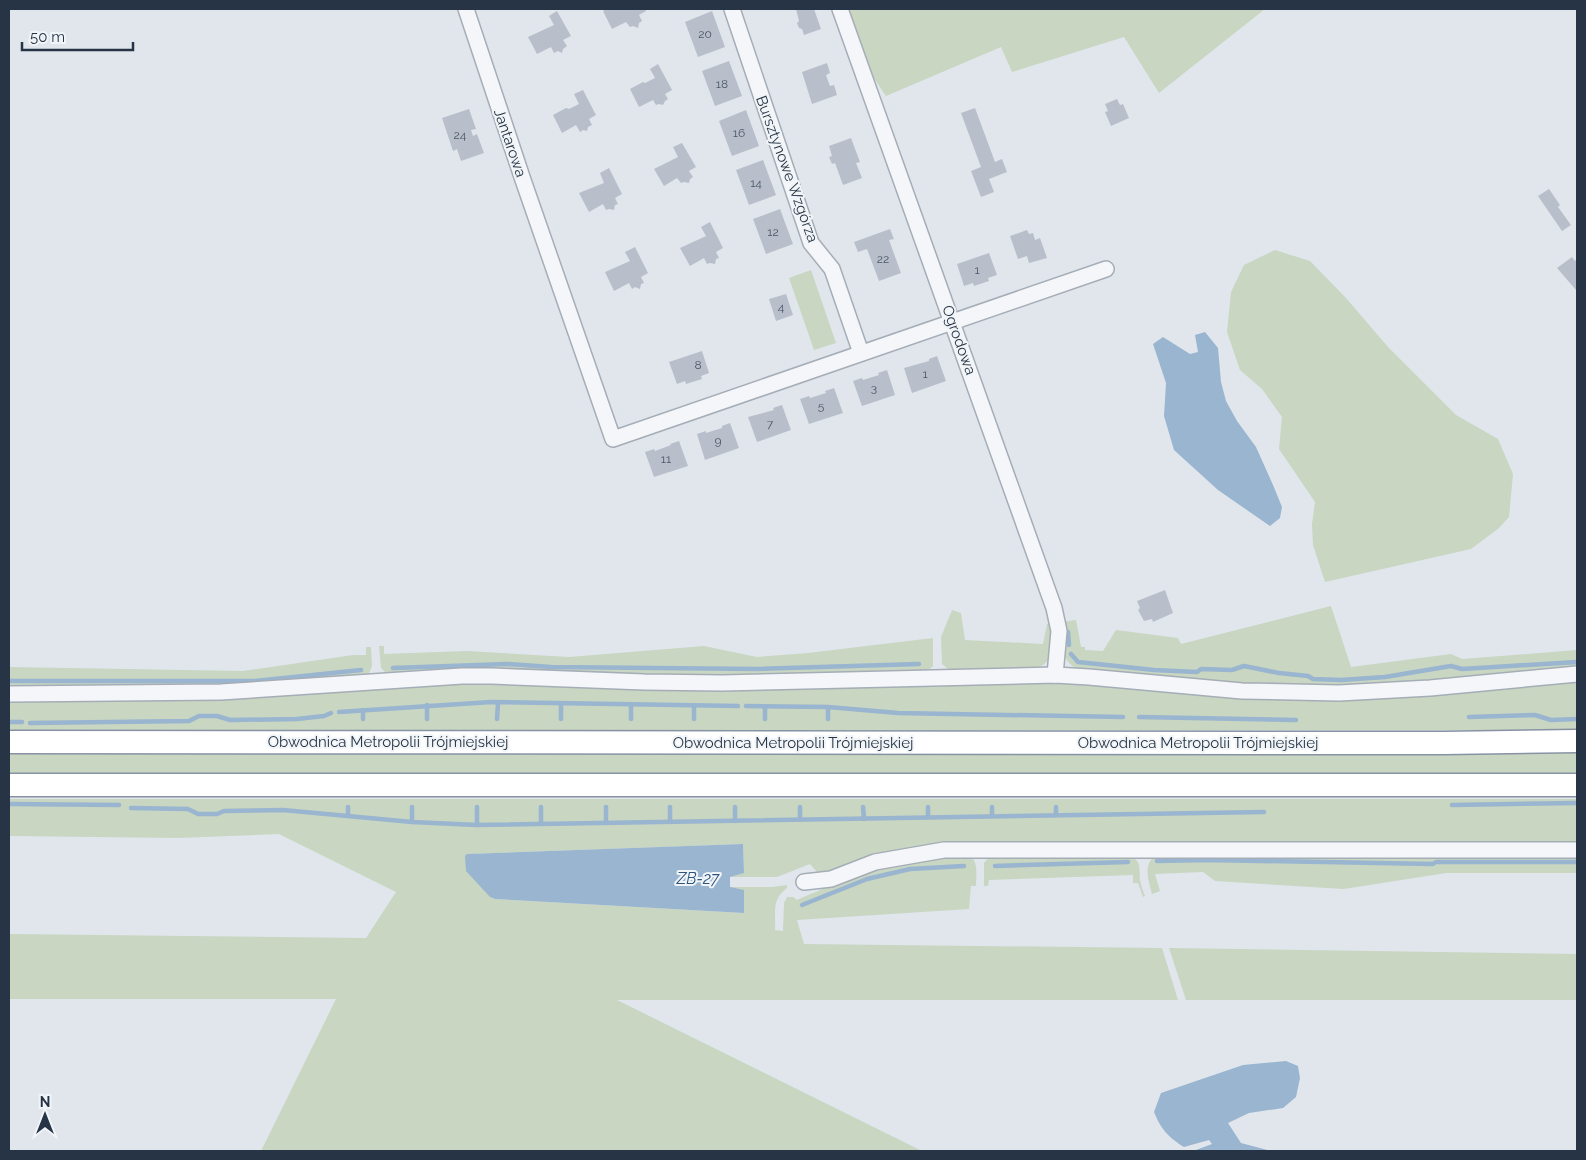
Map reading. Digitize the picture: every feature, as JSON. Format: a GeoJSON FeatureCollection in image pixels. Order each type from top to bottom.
{"type":"FeatureCollection","features":[{"type":"Feature","properties":{"kind":"highway","name":"Obwodnica Metropolii Trójmiejskiej"},"geometry":{"type":"LineString","coordinates":[[9,742],[1454,743],[1577,741]]}},
{"type":"Feature","properties":{"kind":"highway"},"geometry":{"type":"LineString","coordinates":[[9,785],[1577,785]]}},
{"type":"Feature","properties":{"kind":"street","name":"Jantarowa"},"geometry":{"type":"LineString","coordinates":[[466,9],[613,439],[861,353]]}},
{"type":"Feature","properties":{"kind":"street","name":"Bursztynowe Wzgórza"},"geometry":{"type":"LineString","coordinates":[[732,9],[811,244],[832,269],[861,353]]}},
{"type":"Feature","properties":{"kind":"street","name":"Ogrodowa"},"geometry":{"type":"LineString","coordinates":[[840,9],[1054,608],[1059,631],[1055,675]]}},
{"type":"Feature","properties":{"kind":"street"},"geometry":{"type":"LineString","coordinates":[[861,353],[1106,269]]}},
{"type":"Feature","properties":{"kind":"street"},"geometry":{"type":"LineString","coordinates":[[9,694],[221,692],[462,676],[722,683],[1055,675],[1242,691],[1340,693],[1430,688],[1577,674]]}},
{"type":"Feature","properties":{"kind":"street"},"geometry":{"type":"LineString","coordinates":[[804,882],[831,879],[876,862],[944,850],[1577,850]]}},
{"type":"Feature","properties":{"kind":"green space"},"geometry":{"type":"Polygon","coordinates":[[[849,9],[1265,9],[1159,93],[1124,37],[1012,72],[1001,47],[886,96],[871,74],[849,9]]]}},
{"type":"Feature","properties":{"kind":"green space"},"geometry":{"type":"Polygon","coordinates":[[[1275,250],[1310,261],[1346,298],[1388,347],[1456,415],[1498,439],[1513,474],[1509,517],[1499,528],[1471,549],[1325,582],[1313,545],[1312,524],[1315,502],[1279,449],[1282,417],[1262,389],[1240,370],[1227,332],[1231,292],[1244,265],[1275,250]]]}},
{"type":"Feature","properties":{"kind":"green space"},"geometry":{"type":"Polygon","coordinates":[[[811,270],[836,343],[814,350],[789,278],[811,270]]]}},
{"type":"Feature","properties":{"kind":"green space"},"geometry":{"type":"Polygon","coordinates":[[[1331,606],[1351,667],[1451,654],[1462,659],[1577,650],[1577,667],[1445,680],[1358,686],[1245,685],[1077,669],[1067,660],[1063,649],[1061,622],[1076,620],[1081,647],[1085,647],[1085,650],[1103,651],[1116,630],[1178,638],[1181,644],[1331,606]]]}},
{"type":"Feature","properties":{"kind":"green space"},"geometry":{"type":"Polygon","coordinates":[[[952,610],[961,613],[965,640],[1043,644],[1047,624],[1054,623],[1053,645],[1050,658],[1046,663],[1033,669],[949,670],[942,664],[941,637],[952,610]]]}},
{"type":"Feature","properties":{"kind":"green space"},"geometry":{"type":"Polygon","coordinates":[[[933,638],[933,666],[923,672],[757,677],[388,675],[381,668],[379,646],[384,646],[384,654],[467,651],[569,657],[704,646],[757,657],[933,638]]]}},
{"type":"Feature","properties":{"kind":"green space"},"geometry":{"type":"Polygon","coordinates":[[[366,647],[371,647],[372,666],[368,676],[261,685],[9,688],[9,667],[243,671],[353,655],[366,655],[366,647]]]}},
{"type":"Feature","properties":{"kind":"green space"},"geometry":{"type":"Polygon","coordinates":[[[1577,680],[1577,730],[9,730],[9,700],[247,697],[445,683],[1061,681],[1195,694],[1577,680]]]}},
{"type":"Feature","properties":{"kind":"green space"},"geometry":{"type":"Polygon","coordinates":[[[9,752],[1577,752],[1577,776],[9,777],[9,752]]]}},
{"type":"Feature","properties":{"kind":"green space"},"geometry":{"type":"Polygon","coordinates":[[[9,799],[1577,799],[1577,845],[961,845],[826,875],[818,873],[810,864],[777,877],[730,877],[744,873],[743,844],[467,854],[492,898],[495,899],[744,913],[730,887],[787,885],[787,888],[776,902],[775,907],[775,930],[783,931],[784,903],[787,897],[793,897],[797,900],[853,877],[911,861],[968,856],[973,859],[976,865],[976,886],[971,886],[969,909],[797,920],[804,944],[1162,948],[1178,1000],[617,1000],[922,1151],[261,1151],[336,999],[9,999],[9,934],[366,938],[396,892],[279,834],[178,838],[9,836],[9,799]]]}},
{"type":"Feature","properties":{"kind":"green space"},"geometry":{"type":"Polygon","coordinates":[[[990,856],[1130,856],[1138,863],[1140,882],[1145,896],[1143,897],[1138,883],[1133,883],[1133,875],[989,880],[988,886],[984,886],[984,863],[990,856]]]}},
{"type":"Feature","properties":{"kind":"green space"},"geometry":{"type":"Polygon","coordinates":[[[1156,856],[1577,856],[1577,873],[1446,873],[1344,889],[1215,881],[1203,872],[1155,874],[1160,891],[1152,894],[1148,879],[1148,868],[1149,863],[1156,856]]]}},
{"type":"Feature","properties":{"kind":"green space"},"geometry":{"type":"Polygon","coordinates":[[[1169,948],[1577,954],[1577,1000],[1186,1000],[1169,948]]]}},
{"type":"Feature","properties":{"kind":"water"},"geometry":{"type":"Polygon","coordinates":[[[1205,332],[1218,348],[1221,382],[1226,401],[1237,421],[1256,447],[1282,507],[1280,518],[1270,526],[1218,490],[1174,450],[1164,416],[1166,383],[1153,344],[1163,337],[1190,354],[1198,352],[1195,335],[1205,332]]]}},
{"type":"Feature","properties":{"kind":"water","name":"ZB-27"},"geometry":{"type":"Polygon","coordinates":[[[743,844],[744,873],[730,877],[730,887],[744,890],[744,913],[495,899],[490,897],[466,871],[465,856],[467,854],[743,844]]]}},
{"type":"Feature","properties":{"kind":"water"},"geometry":{"type":"Polygon","coordinates":[[[1286,1061],[1298,1066],[1300,1078],[1296,1097],[1283,1108],[1249,1113],[1228,1123],[1241,1143],[1271,1151],[1193,1151],[1212,1144],[1209,1140],[1184,1147],[1166,1132],[1154,1112],[1161,1093],[1243,1065],[1286,1061]]]}},
{"type":"Feature","properties":{"kind":"building"},"geometry":{"type":"Polygon","coordinates":[[[606,9],[645,9],[646,11],[639,15],[642,21],[639,23],[638,28],[630,27],[626,22],[612,29],[603,11],[606,9]]]}},
{"type":"Feature","properties":{"kind":"building"},"geometry":{"type":"Polygon","coordinates":[[[796,9],[814,9],[821,29],[804,35],[797,23],[799,21],[796,9]]]}},
{"type":"Feature","properties":{"kind":"building"},"geometry":{"type":"Polygon","coordinates":[[[557,11],[571,36],[563,40],[567,46],[563,49],[562,53],[558,51],[554,53],[551,47],[537,54],[528,37],[554,25],[549,16],[557,11]]]}},
{"type":"Feature","properties":{"kind":"building"},"geometry":{"type":"Polygon","coordinates":[[[712,11],[725,47],[698,57],[685,22],[712,11]]]}},
{"type":"Feature","properties":{"kind":"building"},"geometry":{"type":"Polygon","coordinates":[[[729,61],[742,96],[715,106],[702,71],[729,61]]]}},
{"type":"Feature","properties":{"kind":"building"},"geometry":{"type":"Polygon","coordinates":[[[827,63],[830,73],[826,75],[830,86],[834,85],[837,95],[812,104],[802,72],[827,63]]]}},
{"type":"Feature","properties":{"kind":"building"},"geometry":{"type":"Polygon","coordinates":[[[658,64],[672,90],[665,94],[668,99],[663,105],[656,105],[653,100],[639,107],[630,89],[655,78],[650,69],[658,64]]]}},
{"type":"Feature","properties":{"kind":"building"},"geometry":{"type":"Polygon","coordinates":[[[583,90],[596,115],[589,119],[592,125],[588,127],[587,131],[583,130],[580,132],[576,125],[562,133],[553,115],[579,104],[574,94],[583,90]]]}},
{"type":"Feature","properties":{"kind":"building"},"geometry":{"type":"Polygon","coordinates":[[[1117,99],[1120,105],[1123,104],[1129,118],[1111,126],[1105,112],[1108,111],[1105,104],[1117,99]]]}},
{"type":"Feature","properties":{"kind":"building"},"geometry":{"type":"Polygon","coordinates":[[[975,108],[995,162],[1002,159],[1007,172],[989,179],[994,192],[981,197],[971,171],[981,167],[961,113],[975,108]]]}},
{"type":"Feature","properties":{"kind":"building"},"geometry":{"type":"Polygon","coordinates":[[[469,109],[476,129],[471,130],[473,136],[477,134],[484,153],[461,161],[457,149],[453,151],[442,118],[469,109]]]}},
{"type":"Feature","properties":{"kind":"building"},"geometry":{"type":"Polygon","coordinates":[[[746,110],[759,146],[732,156],[719,121],[746,110]]]}},
{"type":"Feature","properties":{"kind":"building"},"geometry":{"type":"Polygon","coordinates":[[[851,138],[860,162],[856,163],[862,178],[843,185],[835,163],[832,164],[829,157],[832,156],[829,146],[851,138]]]}},
{"type":"Feature","properties":{"kind":"building"},"geometry":{"type":"Polygon","coordinates":[[[682,143],[696,167],[689,171],[693,177],[689,183],[681,183],[677,178],[664,186],[654,169],[678,157],[673,147],[682,143]]]}},
{"type":"Feature","properties":{"kind":"building"},"geometry":{"type":"Polygon","coordinates":[[[763,160],[776,195],[749,205],[736,170],[763,160]]]}},
{"type":"Feature","properties":{"kind":"building"},"geometry":{"type":"Polygon","coordinates":[[[609,168],[622,194],[615,198],[618,204],[615,205],[614,210],[606,210],[603,204],[589,212],[579,193],[604,183],[600,173],[609,168]]]}},
{"type":"Feature","properties":{"kind":"building"},"geometry":{"type":"Polygon","coordinates":[[[1549,189],[1560,205],[1558,207],[1571,225],[1562,231],[1538,196],[1549,189]]]}},
{"type":"Feature","properties":{"kind":"building"},"geometry":{"type":"Polygon","coordinates":[[[780,209],[793,244],[766,254],[753,219],[780,209]]]}},
{"type":"Feature","properties":{"kind":"building"},"geometry":{"type":"Polygon","coordinates":[[[710,222],[723,248],[716,252],[719,258],[716,259],[715,264],[707,264],[704,258],[690,266],[680,248],[706,236],[701,227],[710,222]]]}},
{"type":"Feature","properties":{"kind":"building"},"geometry":{"type":"Polygon","coordinates":[[[890,229],[894,239],[889,240],[901,273],[879,281],[867,249],[858,252],[854,242],[890,229]]]}},
{"type":"Feature","properties":{"kind":"building"},"geometry":{"type":"Polygon","coordinates":[[[1027,230],[1029,234],[1033,233],[1035,240],[1040,238],[1047,258],[1029,263],[1027,256],[1018,259],[1010,236],[1027,230]]]}},
{"type":"Feature","properties":{"kind":"building"},"geometry":{"type":"Polygon","coordinates":[[[635,247],[648,273],[641,277],[644,283],[641,284],[640,289],[635,287],[632,289],[629,283],[614,291],[605,272],[630,261],[625,252],[635,247]]]}},
{"type":"Feature","properties":{"kind":"building"},"geometry":{"type":"Polygon","coordinates":[[[989,253],[997,275],[988,278],[989,281],[974,286],[973,283],[964,286],[957,264],[989,253]]]}},
{"type":"Feature","properties":{"kind":"building"},"geometry":{"type":"Polygon","coordinates":[[[1572,257],[1575,261],[1577,259],[1576,290],[1557,268],[1572,257]]]}},
{"type":"Feature","properties":{"kind":"building"},"geometry":{"type":"Polygon","coordinates":[[[786,294],[793,315],[776,321],[769,299],[786,294]]]}},
{"type":"Feature","properties":{"kind":"building"},"geometry":{"type":"Polygon","coordinates":[[[702,351],[709,373],[701,376],[702,379],[686,384],[685,381],[677,384],[669,362],[702,351]]]}},
{"type":"Feature","properties":{"kind":"building"},"geometry":{"type":"Polygon","coordinates":[[[937,356],[946,381],[912,393],[904,368],[929,361],[929,359],[937,356]]]}},
{"type":"Feature","properties":{"kind":"building"},"geometry":{"type":"Polygon","coordinates":[[[887,370],[895,395],[862,406],[853,381],[879,375],[878,373],[887,370]]]}},
{"type":"Feature","properties":{"kind":"building"},"geometry":{"type":"Polygon","coordinates":[[[834,388],[843,413],[809,424],[800,399],[826,393],[825,391],[834,388]]]}},
{"type":"Feature","properties":{"kind":"building"},"geometry":{"type":"Polygon","coordinates":[[[782,405],[791,430],[757,442],[748,417],[774,410],[773,408],[782,405]]]}},
{"type":"Feature","properties":{"kind":"building"},"geometry":{"type":"Polygon","coordinates":[[[730,423],[739,448],[705,460],[697,434],[722,428],[722,426],[730,423]]]}},
{"type":"Feature","properties":{"kind":"building"},"geometry":{"type":"Polygon","coordinates":[[[679,441],[688,466],[654,477],[645,452],[654,449],[655,451],[679,441]]]}},
{"type":"Feature","properties":{"kind":"building"},"geometry":{"type":"Polygon","coordinates":[[[1165,590],[1173,613],[1153,622],[1152,619],[1144,621],[1138,610],[1140,608],[1137,601],[1165,590]]]}},
{"type":"Feature","properties":{"kind":"waterway"},"geometry":{"type":"LineString","coordinates":[[1068,632],[1069,645]]}},
{"type":"Feature","properties":{"kind":"waterway"},"geometry":{"type":"LineString","coordinates":[[1071,654],[1078,662],[1154,670],[1197,672],[1201,669],[1232,670],[1244,666],[1279,673],[1308,676],[1313,679],[1341,680],[1385,677],[1451,666],[1462,669],[1577,662]]}},
{"type":"Feature","properties":{"kind":"waterway"},"geometry":{"type":"LineString","coordinates":[[393,668],[507,664],[551,667],[757,669],[919,664]]}},
{"type":"Feature","properties":{"kind":"waterway"},"geometry":{"type":"LineString","coordinates":[[9,681],[255,681],[361,670]]}},
{"type":"Feature","properties":{"kind":"waterway"},"geometry":{"type":"LineString","coordinates":[[339,712],[491,702],[738,706]]}},
{"type":"Feature","properties":{"kind":"waterway"},"geometry":{"type":"LineString","coordinates":[[497,719],[498,703]]}},
{"type":"Feature","properties":{"kind":"waterway"},"geometry":{"type":"LineString","coordinates":[[561,704],[561,719]]}},
{"type":"Feature","properties":{"kind":"waterway"},"geometry":{"type":"LineString","coordinates":[[427,705],[427,719]]}},
{"type":"Feature","properties":{"kind":"waterway"},"geometry":{"type":"LineString","coordinates":[[631,705],[631,719]]}},
{"type":"Feature","properties":{"kind":"waterway"},"geometry":{"type":"LineString","coordinates":[[694,706],[694,719]]}},
{"type":"Feature","properties":{"kind":"waterway"},"geometry":{"type":"LineString","coordinates":[[746,706],[828,707],[898,713],[1123,717]]}},
{"type":"Feature","properties":{"kind":"waterway"},"geometry":{"type":"LineString","coordinates":[[765,707],[765,719]]}},
{"type":"Feature","properties":{"kind":"waterway"},"geometry":{"type":"LineString","coordinates":[[828,707],[828,719]]}},
{"type":"Feature","properties":{"kind":"waterway"},"geometry":{"type":"LineString","coordinates":[[363,710],[363,719]]}},
{"type":"Feature","properties":{"kind":"waterway"},"geometry":{"type":"LineString","coordinates":[[30,723],[189,721],[199,716],[217,716],[230,720],[297,719],[324,716],[331,713]]}},
{"type":"Feature","properties":{"kind":"waterway"},"geometry":{"type":"LineString","coordinates":[[1469,717],[1535,715],[1551,720],[1577,719]]}},
{"type":"Feature","properties":{"kind":"waterway"},"geometry":{"type":"LineString","coordinates":[[1139,717],[1296,720]]}},
{"type":"Feature","properties":{"kind":"waterway"},"geometry":{"type":"LineString","coordinates":[[9,722],[22,722]]}},
{"type":"Feature","properties":{"kind":"waterway"},"geometry":{"type":"LineString","coordinates":[[1452,805],[1577,803]]}},
{"type":"Feature","properties":{"kind":"waterway"},"geometry":{"type":"LineString","coordinates":[[9,804],[119,805]]}},
{"type":"Feature","properties":{"kind":"waterway"},"geometry":{"type":"LineString","coordinates":[[348,807],[348,816]]}},
{"type":"Feature","properties":{"kind":"waterway"},"geometry":{"type":"LineString","coordinates":[[412,807],[412,822]]}},
{"type":"Feature","properties":{"kind":"waterway"},"geometry":{"type":"LineString","coordinates":[[477,807],[477,825]]}},
{"type":"Feature","properties":{"kind":"waterway"},"geometry":{"type":"LineString","coordinates":[[541,807],[541,824]]}},
{"type":"Feature","properties":{"kind":"waterway"},"geometry":{"type":"LineString","coordinates":[[606,807],[606,823]]}},
{"type":"Feature","properties":{"kind":"waterway"},"geometry":{"type":"LineString","coordinates":[[670,807],[670,822]]}},
{"type":"Feature","properties":{"kind":"waterway"},"geometry":{"type":"LineString","coordinates":[[735,807],[735,821]]}},
{"type":"Feature","properties":{"kind":"waterway"},"geometry":{"type":"LineString","coordinates":[[800,807],[800,819]]}},
{"type":"Feature","properties":{"kind":"waterway"},"geometry":{"type":"LineString","coordinates":[[863,807],[864,819]]}},
{"type":"Feature","properties":{"kind":"waterway"},"geometry":{"type":"LineString","coordinates":[[928,807],[928,817]]}},
{"type":"Feature","properties":{"kind":"waterway"},"geometry":{"type":"LineString","coordinates":[[992,807],[992,816]]}},
{"type":"Feature","properties":{"kind":"waterway"},"geometry":{"type":"LineString","coordinates":[[1056,807],[1056,815]]}},
{"type":"Feature","properties":{"kind":"waterway"},"geometry":{"type":"LineString","coordinates":[[131,808],[188,809],[198,814],[217,814],[224,811],[283,810],[412,822],[477,825],[1264,812]]}},
{"type":"Feature","properties":{"kind":"waterway"},"geometry":{"type":"LineString","coordinates":[[1157,861],[1207,860],[1433,864],[1436,862],[1577,862]]}},
{"type":"Feature","properties":{"kind":"waterway"},"geometry":{"type":"LineString","coordinates":[[995,866],[1128,862]]}},
{"type":"Feature","properties":{"kind":"waterway"},"geometry":{"type":"LineString","coordinates":[[802,905],[867,879],[910,869],[964,866]]}}]}
